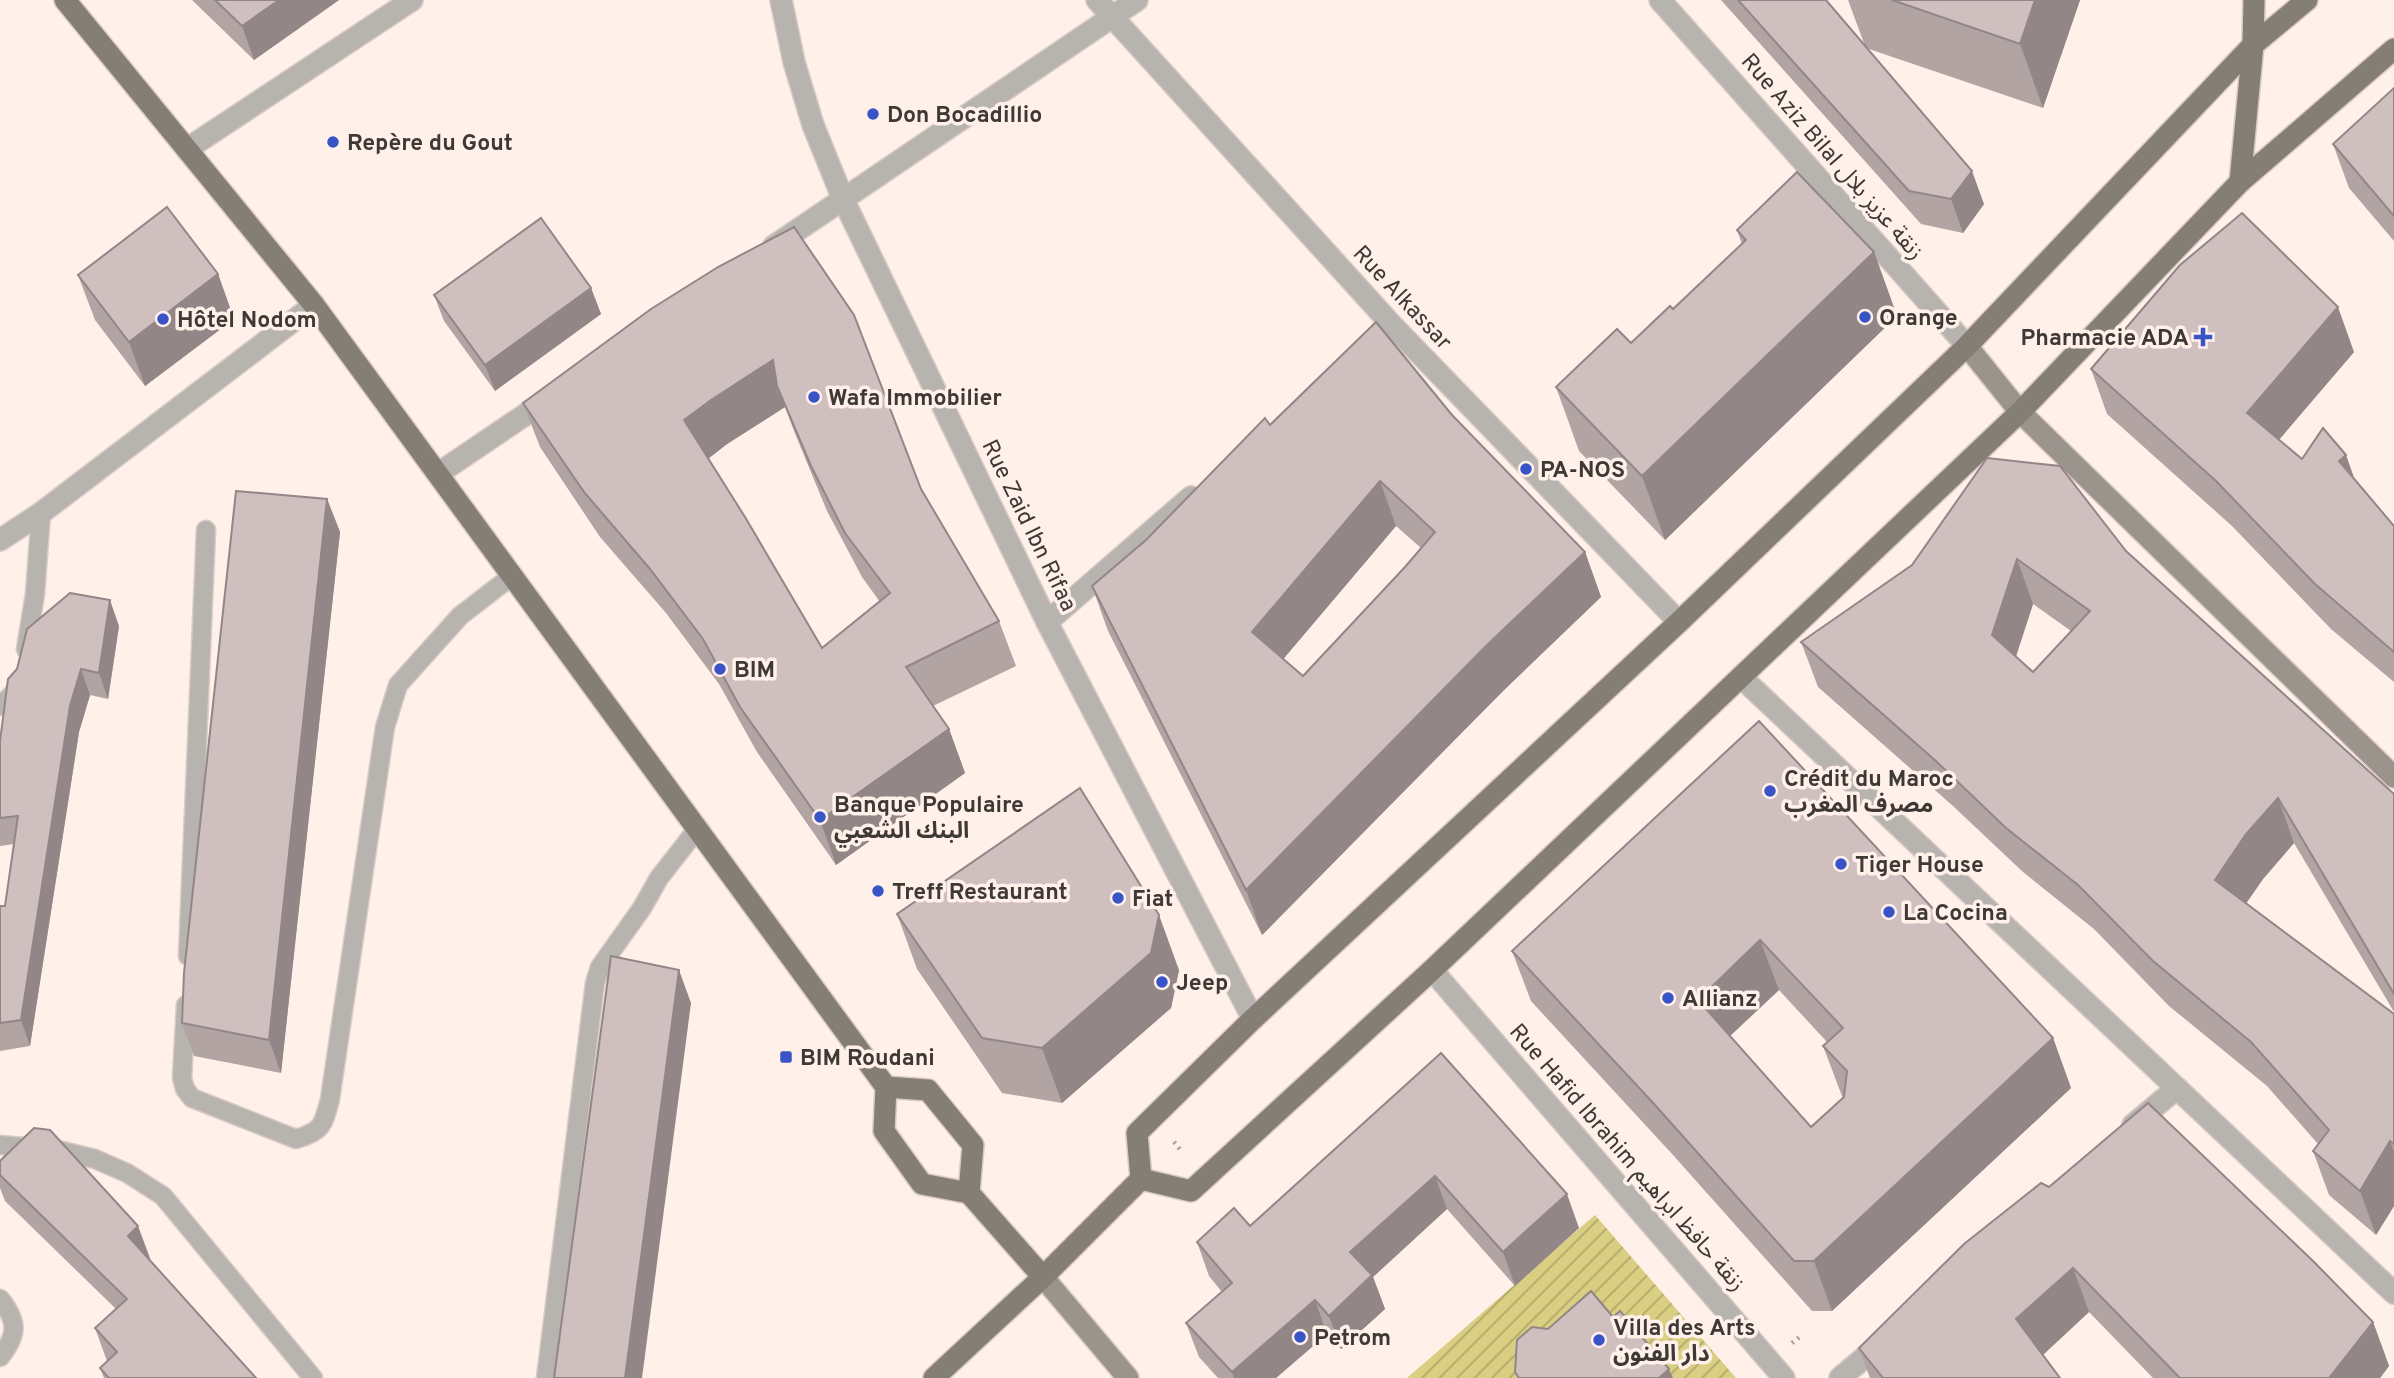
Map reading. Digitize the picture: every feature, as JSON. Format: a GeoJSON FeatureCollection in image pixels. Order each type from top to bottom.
{"type":"FeatureCollection","features":[{"type":"Feature","properties":{"kind":"main road"},"geometry":{"type":"LineString","coordinates":[[65,0],[314,305],[887,1087],[884,1131],[922,1184],[969,1193],[1043,1277]]}},
{"type":"Feature","properties":{"kind":"main road"},"geometry":{"type":"LineString","coordinates":[[2239,182],[2253,45],[2254,0]]}},
{"type":"Feature","properties":{"kind":"main road"},"geometry":{"type":"LineString","coordinates":[[934,1378],[1043,1277],[1141,1179],[1137,1133],[1253,1019],[1679,622],[1966,346],[2253,45],[2307,0]]}},
{"type":"Feature","properties":{"kind":"main road"},"geometry":{"type":"LineString","coordinates":[[1141,1179],[1191,1191],[1432,971],[2020,412],[2239,182],[2394,49]]}},
{"type":"Feature","properties":{"kind":"main road"},"geometry":{"type":"LineString","coordinates":[[887,1087],[928,1090],[973,1145],[969,1193]]}},
{"type":"Feature","properties":{"kind":"street"},"geometry":{"type":"LineString","coordinates":[[187,149],[412,0]]}},
{"type":"Feature","properties":{"kind":"street","name":"Rue Zaid Ibn Rifaa"},"geometry":{"type":"LineString","coordinates":[[781,0],[794,62],[813,125],[844,199],[1047,622],[1253,1019]]}},
{"type":"Feature","properties":{"kind":"street","name":"Rue Alkassar"},"geometry":{"type":"LineString","coordinates":[[1097,0],[1386,329],[1679,622]]}},
{"type":"Feature","properties":{"kind":"street"},"geometry":{"type":"LineString","coordinates":[[762,254],[1137,0]]}},
{"type":"Feature","properties":{"kind":"street","name":"Rue Aziz Bilal زنقة عزيز بلال"},"geometry":{"type":"LineString","coordinates":[[1660,0],[1966,346]]}},
{"type":"Feature","properties":{"kind":"street"},"geometry":{"type":"LineString","coordinates":[[0,540],[41,513],[314,305]]}},
{"type":"Feature","properties":{"kind":"street"},"geometry":{"type":"LineString","coordinates":[[1966,346],[2020,412],[2394,777]]}},
{"type":"Feature","properties":{"kind":"street"},"geometry":{"type":"LineString","coordinates":[[439,473],[566,387]]}},
{"type":"Feature","properties":{"kind":"street"},"geometry":{"type":"LineString","coordinates":[[1047,622],[1203,486]]}},
{"type":"Feature","properties":{"kind":"street"},"geometry":{"type":"LineString","coordinates":[[1742,678],[2394,1293]]}},
{"type":"Feature","properties":{"kind":"street","name":"Rue Hafid Ibrahim زنقة حافظ ابراهيم"},"geometry":{"type":"LineString","coordinates":[[1432,971],[1784,1378]]}},
{"type":"Feature","properties":{"kind":"street"},"geometry":{"type":"LineString","coordinates":[[2114,1142],[2177,1088]]}},
{"type":"Feature","properties":{"kind":"street"},"geometry":{"type":"LineString","coordinates":[[1043,1277],[1128,1378]]}},
{"type":"Feature","properties":{"kind":"street"},"geometry":{"type":"LineString","coordinates":[[1840,1378],[1903,1324]]}},
{"type":"Feature","properties":{"kind":"lane"},"geometry":{"type":"LineString","coordinates":[[0,706],[15,692],[27,647],[35,594],[41,513]]}},
{"type":"Feature","properties":{"kind":"lane"},"geometry":{"type":"LineString","coordinates":[[206,530],[182,1078],[192,1098],[296,1139],[312,1134],[321,1127],[330,1099],[385,727],[392,700],[398,685],[460,616],[513,575]]}},
{"type":"Feature","properties":{"kind":"lane"},"geometry":{"type":"LineString","coordinates":[[546,1378],[595,984],[600,967],[642,908],[659,878],[698,828]]}},
{"type":"Feature","properties":{"kind":"lane"},"geometry":{"type":"LineString","coordinates":[[0,1145],[58,1150],[95,1159],[127,1173],[163,1196],[313,1378]]}},
{"type":"Feature","properties":{"kind":"lane"},"geometry":{"type":"LineString","coordinates":[[0,1299],[14,1320],[13,1338],[0,1357]]}},
{"type":"Feature","properties":{"kind":"path"},"geometry":{"type":"LineString","coordinates":[[1171,1139],[1182,1152]]}},
{"type":"Feature","properties":{"kind":"shaded area"},"geometry":{"type":"Polygon","coordinates":[[[1595,1215],[1736,1378],[1407,1378],[1595,1215]]]}},
{"type":"Feature","properties":{"kind":"building"},"geometry":{"type":"Polygon","coordinates":[[[215,0],[279,0],[242,26],[215,0]]]}},
{"type":"Feature","properties":{"kind":"building"},"geometry":{"type":"Polygon","coordinates":[[[1738,0],[1826,0],[1972,171],[1951,199],[1909,191],[1738,0]]]}},
{"type":"Feature","properties":{"kind":"building"},"geometry":{"type":"Polygon","coordinates":[[[1892,0],[2035,0],[2020,44],[1892,0]]]}},
{"type":"Feature","properties":{"kind":"building"},"geometry":{"type":"Polygon","coordinates":[[[2394,88],[2394,216],[2333,144],[2394,88]]]}},
{"type":"Feature","properties":{"kind":"building"},"geometry":{"type":"Polygon","coordinates":[[[1797,172],[1874,252],[1642,476],[1556,387],[1617,329],[1631,343],[1670,306],[1673,309],[1746,240],[1737,230],[1797,172]]]}},
{"type":"Feature","properties":{"kind":"building"},"geometry":{"type":"Polygon","coordinates":[[[167,207],[218,274],[129,342],[78,275],[167,207]]]}},
{"type":"Feature","properties":{"kind":"building"},"geometry":{"type":"Polygon","coordinates":[[[2242,213],[2338,307],[2247,413],[2302,459],[2323,428],[2346,455],[2339,461],[2394,526],[2394,652],[2315,584],[2216,481],[2091,369],[2180,265],[2242,213]]]}},
{"type":"Feature","properties":{"kind":"building"},"geometry":{"type":"Polygon","coordinates":[[[541,218],[591,288],[485,365],[434,295],[541,218]]]}},
{"type":"Feature","properties":{"kind":"building"},"geometry":{"type":"Polygon","coordinates":[[[794,227],[854,315],[921,489],[999,621],[906,667],[949,729],[820,820],[740,707],[703,639],[650,569],[584,492],[523,403],[651,309],[718,267],[794,227]],[[773,360],[684,420],[822,648],[890,593],[845,533],[811,466],[777,386],[773,360]]]}},
{"type":"Feature","properties":{"kind":"building"},"geometry":{"type":"Polygon","coordinates":[[[1376,322],[1452,415],[1585,552],[1487,645],[1246,890],[1092,586],[1146,540],[1265,418],[1270,425],[1376,322]],[[1380,481],[1252,632],[1303,676],[1435,532],[1380,481]]]}},
{"type":"Feature","properties":{"kind":"building"},"geometry":{"type":"Polygon","coordinates":[[[1987,458],[2060,466],[2126,551],[2394,794],[2394,994],[2278,798],[2246,834],[2215,880],[2394,1014],[2394,1144],[2390,1141],[2360,1191],[2313,1151],[2329,1130],[2251,1042],[2153,961],[2078,885],[2006,828],[1937,762],[1801,642],[1912,565],[1987,458]],[[2017,559],[1992,635],[2033,672],[2090,611],[2017,559]]]}},
{"type":"Feature","properties":{"kind":"building"},"geometry":{"type":"Polygon","coordinates":[[[236,491],[327,499],[269,1040],[182,1023],[184,973],[236,491]]]}},
{"type":"Feature","properties":{"kind":"building"},"geometry":{"type":"Polygon","coordinates":[[[70,593],[110,600],[99,673],[81,669],[70,706],[21,1020],[0,1023],[0,906],[5,906],[18,816],[0,818],[0,741],[8,679],[17,669],[27,629],[70,593]]]}},
{"type":"Feature","properties":{"kind":"building"},"geometry":{"type":"Polygon","coordinates":[[[1759,721],[2053,1038],[1814,1261],[1794,1261],[1655,1105],[1512,951],[1759,721]],[[1760,940],[1698,1000],[1811,1127],[1844,1097],[1847,1071],[1823,1046],[1843,1028],[1760,940]]]}},
{"type":"Feature","properties":{"kind":"building"},"geometry":{"type":"Polygon","coordinates":[[[1080,788],[1159,915],[1151,953],[1042,1048],[982,1038],[897,914],[1080,788]]]}},
{"type":"Feature","properties":{"kind":"building"},"geometry":{"type":"Polygon","coordinates":[[[611,956],[679,970],[625,1378],[554,1378],[611,956]]]}},
{"type":"Feature","properties":{"kind":"building"},"geometry":{"type":"Polygon","coordinates":[[[1441,1053],[1567,1194],[1503,1252],[1435,1176],[1350,1252],[1372,1275],[1329,1316],[1315,1300],[1232,1372],[1186,1323],[1232,1283],[1197,1242],[1234,1208],[1250,1226],[1441,1053]]]}},
{"type":"Feature","properties":{"kind":"building"},"geometry":{"type":"Polygon","coordinates":[[[2148,1103],[2373,1322],[2329,1378],[2180,1378],[2073,1268],[2016,1319],[2060,1378],[1883,1378],[1859,1348],[1964,1244],[2041,1183],[2049,1187],[2148,1103]]]}},
{"type":"Feature","properties":{"kind":"building"},"geometry":{"type":"Polygon","coordinates":[[[34,1128],[50,1130],[138,1226],[128,1236],[256,1378],[109,1378],[100,1368],[117,1352],[95,1328],[127,1299],[0,1175],[0,1161],[34,1128]]]}},
{"type":"Feature","properties":{"kind":"building","name":"Villa des Arts دار الفنون"},"geometry":{"type":"Polygon","coordinates":[[[1591,1291],[1613,1317],[1620,1311],[1669,1369],[1659,1378],[1519,1378],[1515,1372],[1517,1340],[1532,1327],[1548,1329],[1591,1291]]]}},
{"type":"Feature","properties":{"kind":"place","name":"Don Bocadillio"},"geometry":{"type":"Point","coordinates":[873,114]}},
{"type":"Feature","properties":{"kind":"place","name":"Repère du Gout"},"geometry":{"type":"Point","coordinates":[333,142]}},
{"type":"Feature","properties":{"kind":"place","name":"Orange"},"geometry":{"type":"Point","coordinates":[1865,317]}},
{"type":"Feature","properties":{"kind":"place","name":"Hôtel Nodom"},"geometry":{"type":"Point","coordinates":[163,319]}},
{"type":"Feature","properties":{"kind":"place","name":"Pharmacie ADA"},"geometry":{"type":"Point","coordinates":[2203,337]}},
{"type":"Feature","properties":{"kind":"place","name":"Wafa Immobilier"},"geometry":{"type":"Point","coordinates":[814,397]}},
{"type":"Feature","properties":{"kind":"place","name":"PA-NOS"},"geometry":{"type":"Point","coordinates":[1526,469]}},
{"type":"Feature","properties":{"kind":"place","name":"BIM"},"geometry":{"type":"Point","coordinates":[720,669]}},
{"type":"Feature","properties":{"kind":"place","name":"Crédit du Maroc مصرف المغرب"},"geometry":{"type":"Point","coordinates":[1770,791]}},
{"type":"Feature","properties":{"kind":"place","name":"Banque Populaire البنك الشعبي"},"geometry":{"type":"Point","coordinates":[820,817]}},
{"type":"Feature","properties":{"kind":"place","name":"Tiger House"},"geometry":{"type":"Point","coordinates":[1841,864]}},
{"type":"Feature","properties":{"kind":"place","name":"Treff Restaurant"},"geometry":{"type":"Point","coordinates":[878,891]}},
{"type":"Feature","properties":{"kind":"place","name":"Fiat"},"geometry":{"type":"Point","coordinates":[1118,898]}},
{"type":"Feature","properties":{"kind":"place","name":"La Cocina"},"geometry":{"type":"Point","coordinates":[1889,912]}},
{"type":"Feature","properties":{"kind":"place","name":"Jeep"},"geometry":{"type":"Point","coordinates":[1162,982]}},
{"type":"Feature","properties":{"kind":"place","name":"Allianz"},"geometry":{"type":"Point","coordinates":[1668,998]}},
{"type":"Feature","properties":{"kind":"place","name":"BIM Roudani"},"geometry":{"type":"Point","coordinates":[786,1057]}},
{"type":"Feature","properties":{"kind":"place","name":"Petrom"},"geometry":{"type":"Point","coordinates":[1300,1337]}},
{"type":"Feature","properties":{"kind":"place","name":"Villa des Arts دار الفنون"},"geometry":{"type":"Point","coordinates":[1599,1340]}}]}
